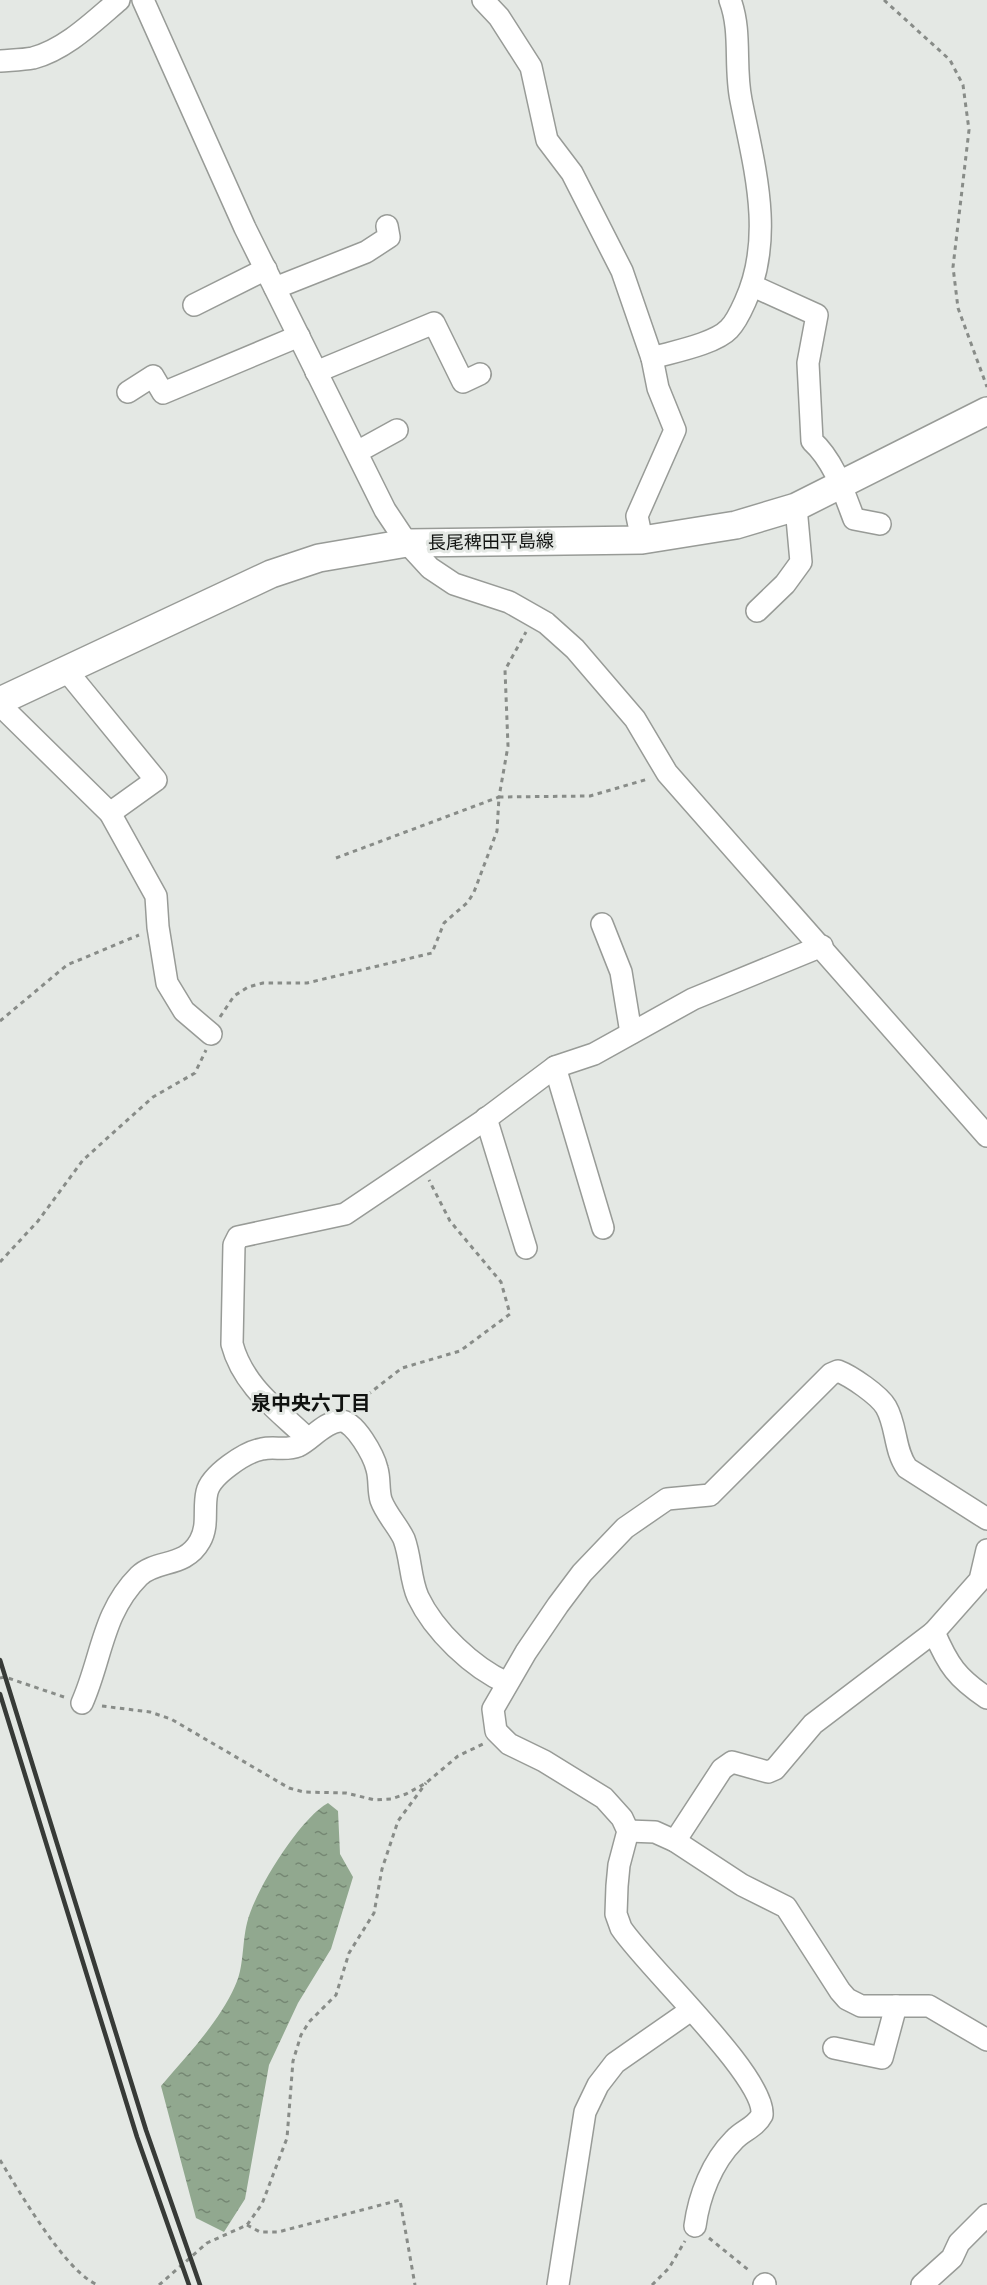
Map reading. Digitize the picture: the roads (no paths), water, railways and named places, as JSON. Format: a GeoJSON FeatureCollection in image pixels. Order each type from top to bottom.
{"type":"FeatureCollection","features":[{"type":"Feature","properties":{"kind":"main road","name":"長尾稗田平島線"},"geometry":{"type":"LineString","coordinates":[[0,703],[271,574],[319,558],[407,543],[642,540],[736,525],[796,507],[987,411]]}},
{"type":"Feature","properties":{"kind":"street"},"geometry":{"type":"LineString","coordinates":[[0,62],[32,58],[47,52],[76,36],[118,0]]}},
{"type":"Feature","properties":{"kind":"street"},"geometry":{"type":"LineString","coordinates":[[143,0],[270,278],[385,510],[407,543],[430,568],[454,584],[509,602],[546,623],[575,649],[635,719],[667,773],[987,1135]]}},
{"type":"Feature","properties":{"kind":"street"},"geometry":{"type":"LineString","coordinates":[[483,0],[499,16],[531,67],[547,140],[572,173],[622,271],[652,358],[658,388],[675,430],[637,516],[642,540]]}},
{"type":"Feature","properties":{"kind":"street"},"geometry":{"type":"LineString","coordinates":[[652,358],[718,338],[729,330],[753,286],[759,267],[760,205],[740,96],[736,17],[730,0]]}},
{"type":"Feature","properties":{"kind":"street"},"geometry":{"type":"LineString","coordinates":[[194,305],[270,278],[366,252],[389,237],[387,226]]}},
{"type":"Feature","properties":{"kind":"street"},"geometry":{"type":"LineString","coordinates":[[753,286],[818,315],[808,363],[812,441],[819,447],[841,484],[854,519],[880,524]]}},
{"type":"Feature","properties":{"kind":"street"},"geometry":{"type":"LineString","coordinates":[[316,372],[434,323],[465,381]]}},
{"type":"Feature","properties":{"kind":"street"},"geometry":{"type":"LineString","coordinates":[[128,392],[153,376],[166,401],[299,336]]}},
{"type":"Feature","properties":{"kind":"street"},"geometry":{"type":"LineString","coordinates":[[357,452],[397,430]]}},
{"type":"Feature","properties":{"kind":"street"},"geometry":{"type":"LineString","coordinates":[[757,611],[784,584],[801,562],[796,507]]}},
{"type":"Feature","properties":{"kind":"street"},"geometry":{"type":"LineString","coordinates":[[66,670],[156,780],[110,813]]}},
{"type":"Feature","properties":{"kind":"street"},"geometry":{"type":"LineString","coordinates":[[0,703],[110,813],[156,896],[158,927],[167,983],[184,1011],[211,1034]]}},
{"type":"Feature","properties":{"kind":"street"},"geometry":{"type":"LineString","coordinates":[[602,924],[621,972],[631,1033]]}},
{"type":"Feature","properties":{"kind":"street"},"geometry":{"type":"LineString","coordinates":[[308,1439],[251,1384],[236,1358],[232,1344],[234,1245],[238,1237],[345,1214],[486,1118],[555,1067],[594,1054],[693,999],[822,946]]}},
{"type":"Feature","properties":{"kind":"street"},"geometry":{"type":"LineString","coordinates":[[555,1067],[603,1228]]}},
{"type":"Feature","properties":{"kind":"street"},"geometry":{"type":"LineString","coordinates":[[486,1118],[526,1248]]}},
{"type":"Feature","properties":{"kind":"street"},"geometry":{"type":"LineString","coordinates":[[695,2226],[703,2189],[732,2141],[758,2123],[762,2110],[756,2094],[743,2073],[621,1928],[616,1914],[617,1886],[619,1865],[628,1831],[622,1818],[604,1798],[544,1761],[508,1744],[496,1731],[493,1709],[507,1683],[558,1605],[582,1573],[624,1528],[667,1499],[710,1495],[831,1374],[838,1371],[854,1378],[885,1405],[900,1457],[907,1468],[987,1519]]}},
{"type":"Feature","properties":{"kind":"street"},"geometry":{"type":"LineString","coordinates":[[82,1703],[111,1614],[124,1594],[147,1570],[174,1563],[194,1550],[205,1528],[207,1493],[217,1475],[261,1449],[287,1449],[299,1446],[331,1423],[341,1420],[352,1424],[373,1456],[378,1471],[382,1503],[403,1538],[418,1598],[465,1657],[492,1677],[507,1683]]}},
{"type":"Feature","properties":{"kind":"street"},"geometry":{"type":"LineString","coordinates":[[675,1841],[722,1769],[732,1762],[768,1772],[775,1769],[813,1724],[934,1632],[980,1580],[987,1550]]}},
{"type":"Feature","properties":{"kind":"street"},"geometry":{"type":"LineString","coordinates":[[934,1632],[948,1664],[970,1687],[987,1698]]}},
{"type":"Feature","properties":{"kind":"street"},"geometry":{"type":"LineString","coordinates":[[628,1831],[656,1832],[675,1841],[742,1885],[786,1907],[847,1999],[861,2006],[929,2006],[987,2040]]}},
{"type":"Feature","properties":{"kind":"street"},"geometry":{"type":"LineString","coordinates":[[834,2048],[882,2058],[896,2006]]}},
{"type":"Feature","properties":{"kind":"street"},"geometry":{"type":"LineString","coordinates":[[558,2285],[585,2112],[598,2085],[615,2063],[691,2010]]}},
{"type":"Feature","properties":{"kind":"street"},"geometry":{"type":"LineString","coordinates":[[922,2285],[952,2258],[959,2243],[987,2215]]}},
{"type":"Feature","properties":{"kind":"water"},"geometry":{"type":"Polygon","coordinates":[[[328,1803],[338,1811],[340,1854],[353,1877],[331,1949],[298,2003],[269,2065],[245,2199],[224,2232],[196,2218],[161,2086],[201,2039],[228,2000],[238,1979],[245,1931],[251,1910],[268,1875],[292,1839],[317,1811],[328,1803]]]}},
{"type":"Feature","properties":{"kind":"railway"},"geometry":{"type":"LineString","coordinates":[[0,1660],[146,2130],[200,2285]]}},
{"type":"Feature","properties":{"kind":"railway"},"geometry":{"type":"LineString","coordinates":[[0,1694],[137,2137],[189,2285]]}},
{"type":"Feature","properties":{"kind":"district","name":"泉中央六丁目"},"geometry":{"type":"Point","coordinates":[311,1403]}}]}
